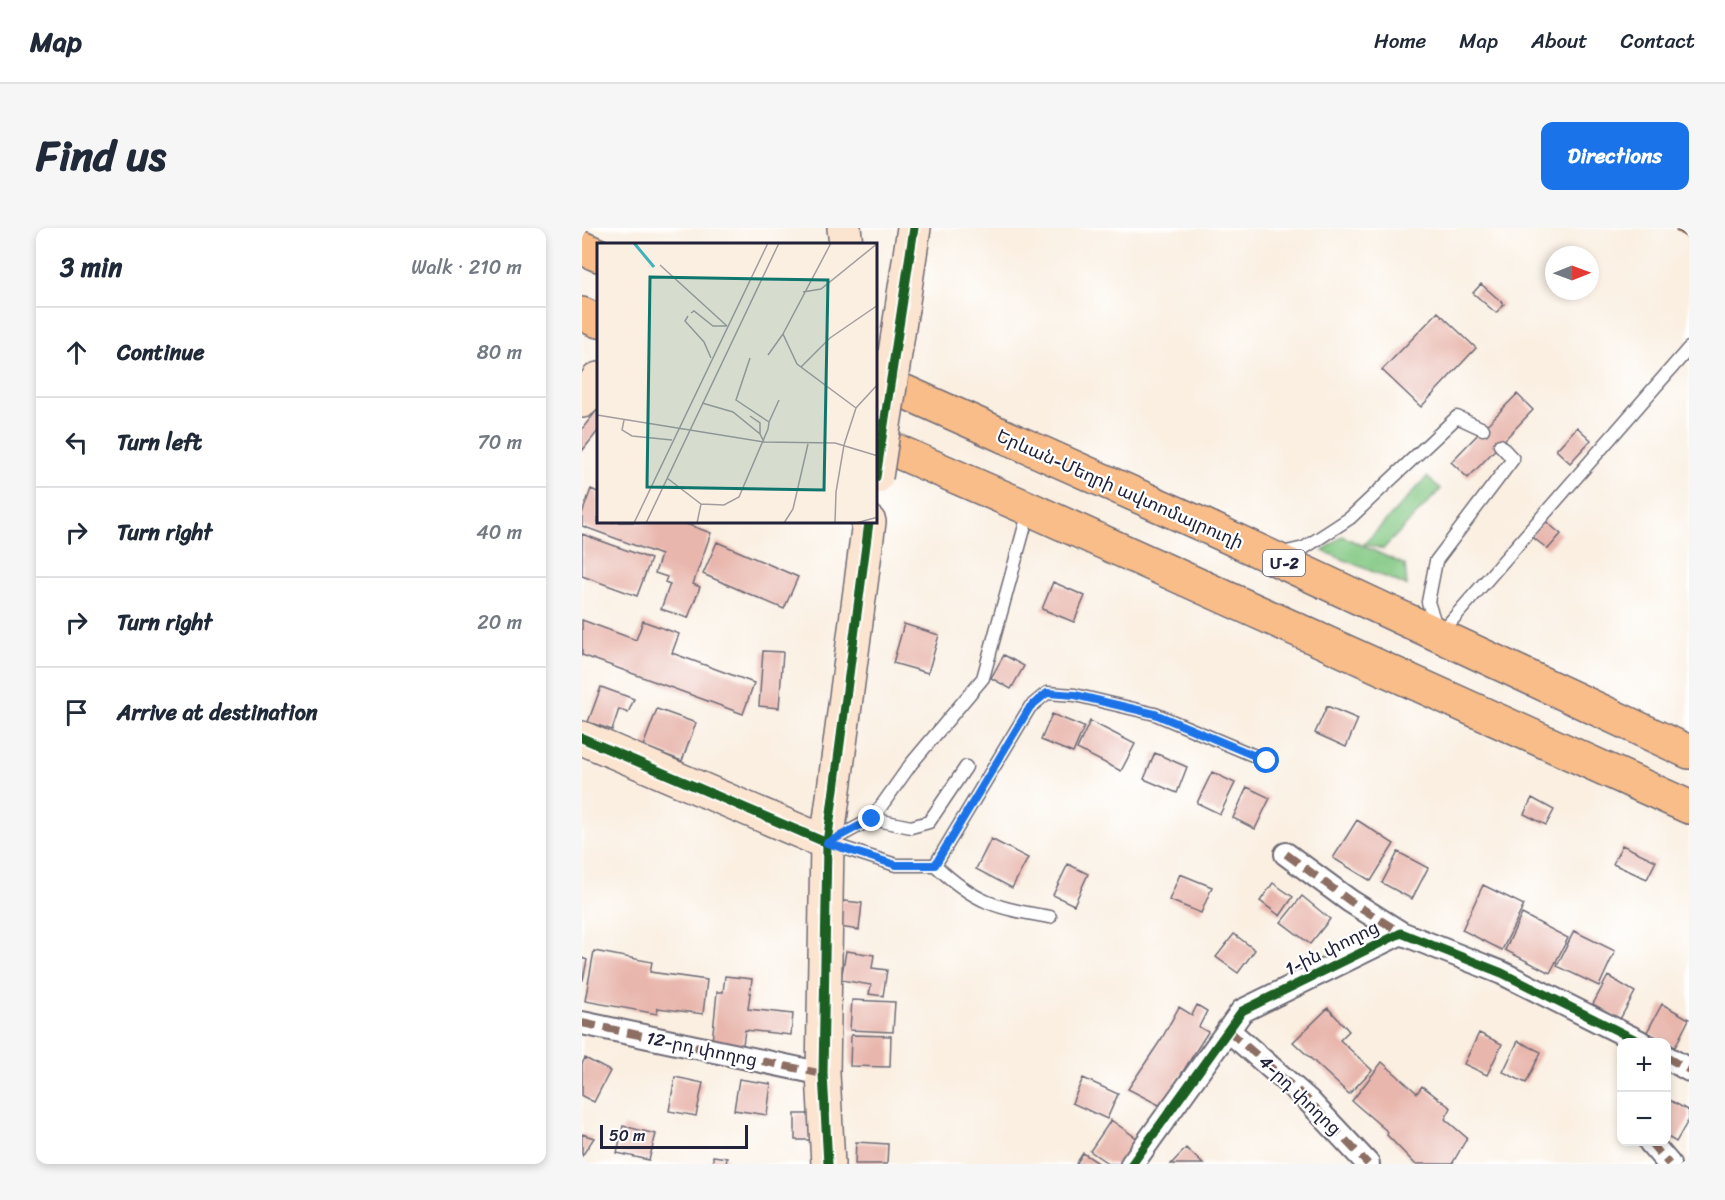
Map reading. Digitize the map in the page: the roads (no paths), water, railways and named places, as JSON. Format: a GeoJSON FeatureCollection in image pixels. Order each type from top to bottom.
{"type":"FeatureCollection","features":[{"type":"Feature","properties":{"kind":"highway"},"geometry":{"type":"LineString","coordinates":[[582,248],[597,255]]}},
{"type":"Feature","properties":{"kind":"highway"},"geometry":{"type":"LineString","coordinates":[[582,314],[597,321]]}},
{"type":"Feature","properties":{"kind":"highway","name":"Երևան-Մեղրի ավտոմայրուղի"},"geometry":{"type":"LineString","coordinates":[[878,380],[1268,555],[1689,752]]}},
{"type":"Feature","properties":{"kind":"highway"},"geometry":{"type":"LineString","coordinates":[[878,443],[1030,509],[1689,807]]}},
{"type":"Feature","properties":{"kind":"street"},"geometry":{"type":"LineString","coordinates":[[844,228],[846,243]]}},
{"type":"Feature","properties":{"kind":"street"},"geometry":{"type":"LineString","coordinates":[[878,464],[914,228]]}},
{"type":"Feature","properties":{"kind":"street"},"geometry":{"type":"LineString","coordinates":[[582,401],[597,380]]}},
{"type":"Feature","properties":{"kind":"street"},"geometry":{"type":"LineString","coordinates":[[828,1164],[823,1074],[827,843],[869,524]]}},
{"type":"Feature","properties":{"kind":"street"},"geometry":{"type":"LineString","coordinates":[[582,738],[827,843]]}},
{"type":"Feature","properties":{"kind":"street"},"geometry":{"type":"LineString","coordinates":[[1286,854],[1350,901],[1401,933]]}},
{"type":"Feature","properties":{"kind":"street","name":"1-ին փողոց"},"geometry":{"type":"LineString","coordinates":[[1132,1164],[1242,1011],[1401,933],[1502,973],[1627,1038]]}},
{"type":"Feature","properties":{"kind":"street","name":"12-րդ փողոց"},"geometry":{"type":"LineString","coordinates":[[582,1023],[823,1074]]}},
{"type":"Feature","properties":{"kind":"street","name":"4-րդ փողոց"},"geometry":{"type":"LineString","coordinates":[[1228,1030],[1308,1100],[1368,1164]]}},
{"type":"Feature","properties":{"kind":"street"},"geometry":{"type":"LineString","coordinates":[[1671,1060],[1689,1070]]}},
{"type":"Feature","properties":{"kind":"street"},"geometry":{"type":"LineString","coordinates":[[1653,1146],[1669,1164]]}},
{"type":"Feature","properties":{"kind":"lane"},"geometry":{"type":"LineString","coordinates":[[1439,635],[1689,348]]}},
{"type":"Feature","properties":{"kind":"lane"},"geometry":{"type":"LineString","coordinates":[[1268,555],[1304,548],[1350,518],[1457,417],[1483,429]]}},
{"type":"Feature","properties":{"kind":"lane"},"geometry":{"type":"LineString","coordinates":[[1439,635],[1428,602],[1436,561],[1513,459],[1500,445]]}},
{"type":"Feature","properties":{"kind":"lane"},"geometry":{"type":"LineString","coordinates":[[827,843],[872,819],[911,764],[983,678],[1030,509]]}},
{"type":"Feature","properties":{"kind":"lane"},"geometry":{"type":"LineString","coordinates":[[935,865],[1030,707],[1047,693],[1075,695],[1155,714],[1267,761]]}},
{"type":"Feature","properties":{"kind":"lane"},"geometry":{"type":"LineString","coordinates":[[872,819],[911,827],[929,822],[966,767]]}},
{"type":"Feature","properties":{"kind":"lane"},"geometry":{"type":"LineString","coordinates":[[827,843],[896,865],[935,865],[953,882],[979,900],[1002,909],[1050,917]]}}]}
